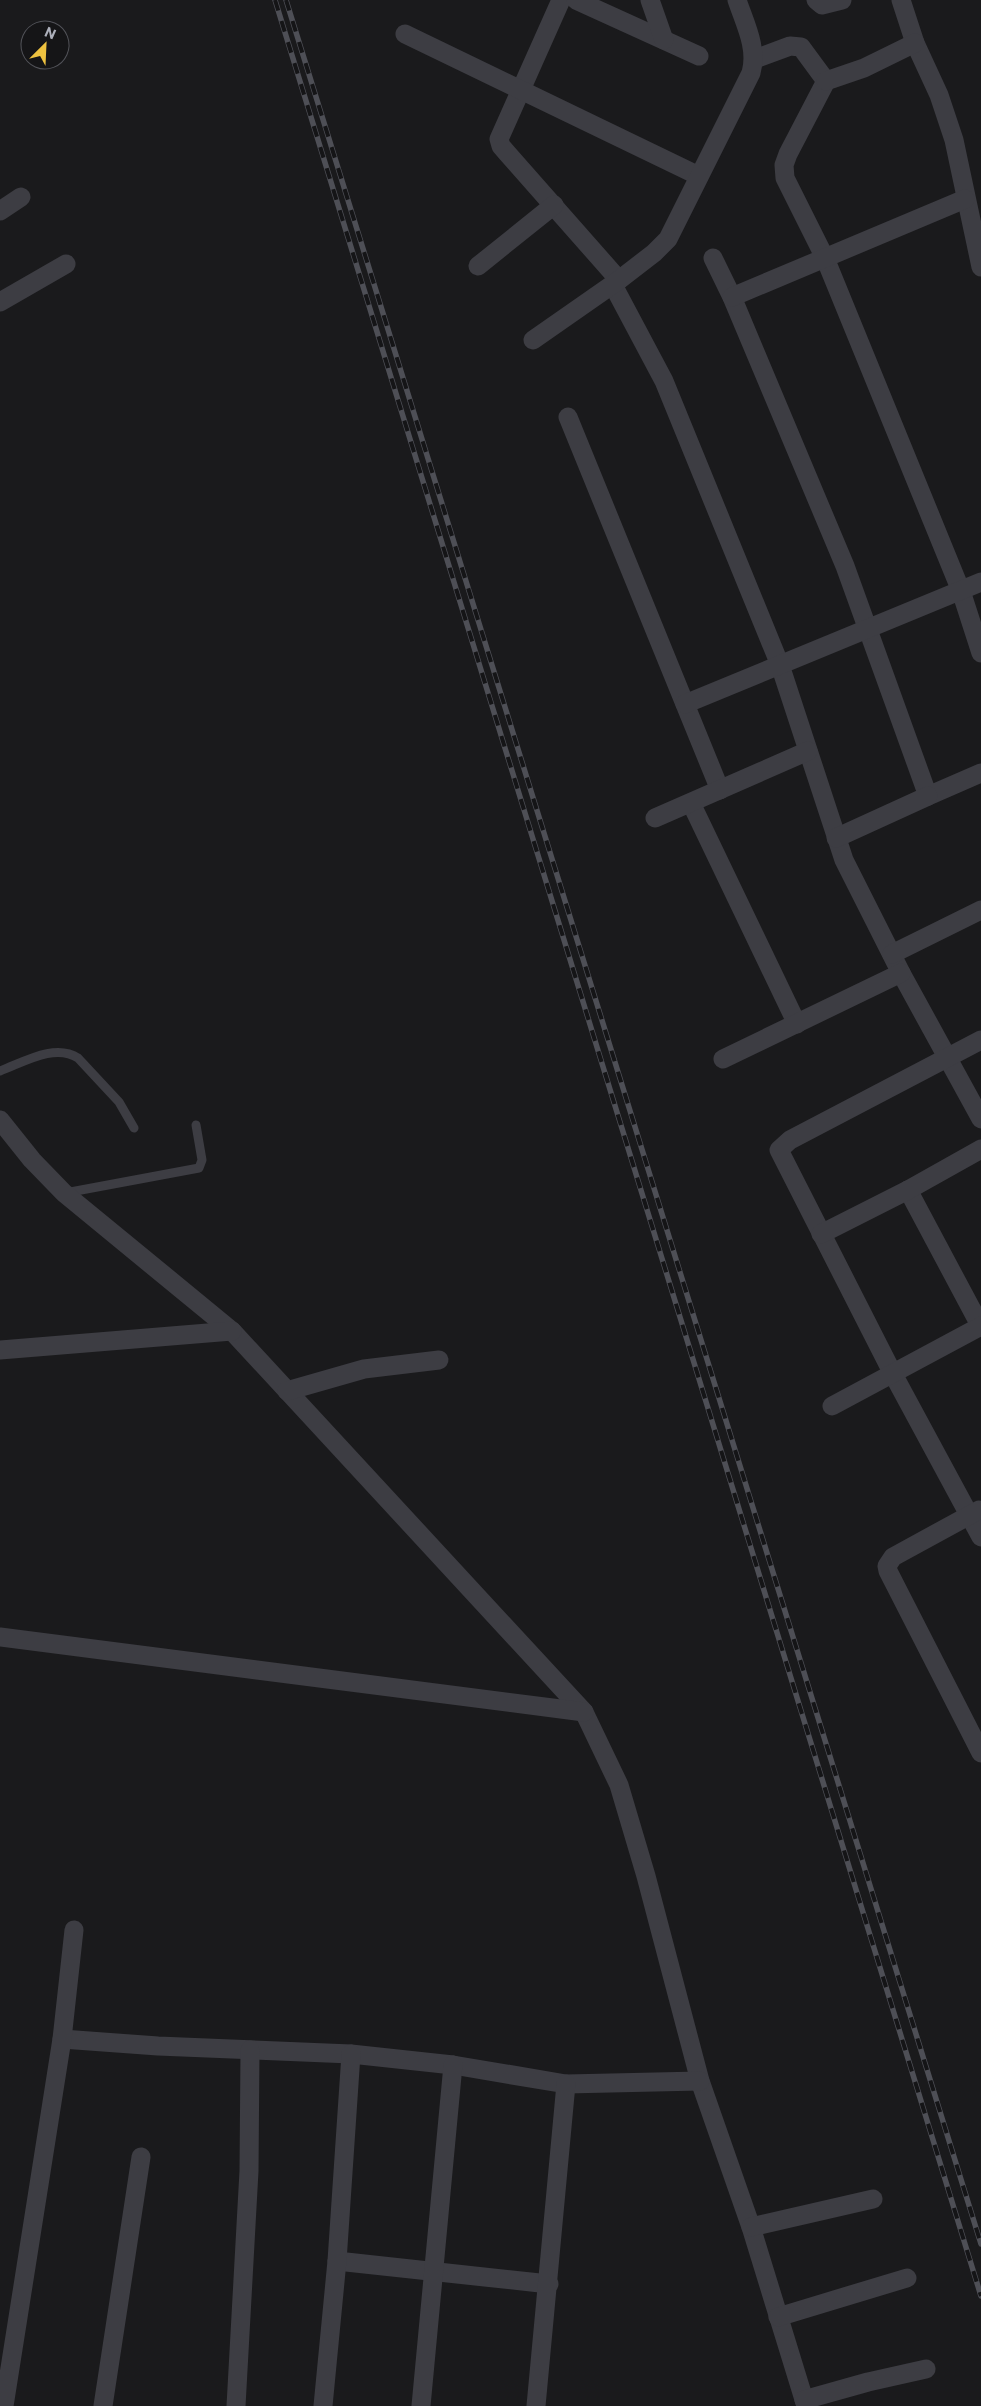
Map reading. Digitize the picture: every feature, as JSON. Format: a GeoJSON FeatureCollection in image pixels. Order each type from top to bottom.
{"type":"FeatureCollection","features":[{"type":"Feature","properties":{"kind":"street"},"geometry":{"type":"LineString","coordinates":[[561,0],[501,133],[501,146],[554,205],[616,282],[664,381],[780,665],[836,838],[854,882],[901,973],[981,1119]]}},
{"type":"Feature","properties":{"kind":"street"},"geometry":{"type":"LineString","coordinates":[[576,0],[699,56]]}},
{"type":"Feature","properties":{"kind":"street"},"geometry":{"type":"LineString","coordinates":[[650,0],[664,40]]}},
{"type":"Feature","properties":{"kind":"street"},"geometry":{"type":"LineString","coordinates":[[533,340],[616,282],[668,240],[751,73],[755,59],[736,0]]}},
{"type":"Feature","properties":{"kind":"street"},"geometry":{"type":"LineString","coordinates":[[816,0],[822,5],[842,0]]}},
{"type":"Feature","properties":{"kind":"street"},"geometry":{"type":"LineString","coordinates":[[901,0],[915,44],[939,95],[954,140],[965,199],[981,267]]}},
{"type":"Feature","properties":{"kind":"street"},"geometry":{"type":"LineString","coordinates":[[405,34],[699,176]]}},
{"type":"Feature","properties":{"kind":"street"},"geometry":{"type":"LineString","coordinates":[[915,44],[848,75],[826,81],[788,154],[784,165],[784,178],[825,258],[961,591],[981,652]]}},
{"type":"Feature","properties":{"kind":"street"},"geometry":{"type":"LineString","coordinates":[[755,59],[790,46],[801,47],[826,81]]}},
{"type":"Feature","properties":{"kind":"street"},"geometry":{"type":"LineString","coordinates":[[0,211],[22,197]]}},
{"type":"Feature","properties":{"kind":"street"},"geometry":{"type":"LineString","coordinates":[[732,298],[965,199]]}},
{"type":"Feature","properties":{"kind":"street"},"geometry":{"type":"LineString","coordinates":[[478,266],[554,205]]}},
{"type":"Feature","properties":{"kind":"street"},"geometry":{"type":"LineString","coordinates":[[713,258],[732,298],[845,566],[928,796]]}},
{"type":"Feature","properties":{"kind":"street"},"geometry":{"type":"LineString","coordinates":[[0,302],[66,264]]}},
{"type":"Feature","properties":{"kind":"street"},"geometry":{"type":"LineString","coordinates":[[568,416],[720,790]]}},
{"type":"Feature","properties":{"kind":"street"},"geometry":{"type":"LineString","coordinates":[[685,704],[981,582]]}},
{"type":"Feature","properties":{"kind":"street"},"geometry":{"type":"LineString","coordinates":[[655,818],[808,750]]}},
{"type":"Feature","properties":{"kind":"street"},"geometry":{"type":"LineString","coordinates":[[836,838],[981,773]]}},
{"type":"Feature","properties":{"kind":"street"},"geometry":{"type":"LineString","coordinates":[[690,803],[796,1024]]}},
{"type":"Feature","properties":{"kind":"street"},"geometry":{"type":"LineString","coordinates":[[892,954],[981,910]]}},
{"type":"Feature","properties":{"kind":"street"},"geometry":{"type":"LineString","coordinates":[[723,1059],[901,973]]}},
{"type":"Feature","properties":{"kind":"street"},"geometry":{"type":"LineString","coordinates":[[981,1040],[790,1140],[779,1150],[893,1374],[975,1513],[981,1537]]}},
{"type":"Feature","properties":{"kind":"street"},"geometry":{"type":"LineString","coordinates":[[0,1120],[32,1160],[64,1193],[232,1331],[584,1712],[619,1785],[646,1876],[700,2081],[751,2227],[805,2403],[868,2382],[926,2369]]}},
{"type":"Feature","properties":{"kind":"street"},"geometry":{"type":"LineString","coordinates":[[821,1234],[908,1190],[981,1149]]}},
{"type":"Feature","properties":{"kind":"street"},"geometry":{"type":"LineString","coordinates":[[832,1406],[981,1326],[908,1190]]}},
{"type":"Feature","properties":{"kind":"street"},"geometry":{"type":"LineString","coordinates":[[0,1350],[232,1331]]}},
{"type":"Feature","properties":{"kind":"street"},"geometry":{"type":"LineString","coordinates":[[287,1391],[364,1369],[439,1360]]}},
{"type":"Feature","properties":{"kind":"street"},"geometry":{"type":"LineString","coordinates":[[975,1513],[893,1557],[887,1566],[888,1571],[974,1720],[981,1753]]}},
{"type":"Feature","properties":{"kind":"street"},"geometry":{"type":"LineString","coordinates":[[0,1637],[584,1712]]}},
{"type":"Feature","properties":{"kind":"street"},"geometry":{"type":"LineString","coordinates":[[4,2406],[62,2039],[74,1930]]}},
{"type":"Feature","properties":{"kind":"street"},"geometry":{"type":"LineString","coordinates":[[62,2039],[351,2054],[454,2065],[566,2084],[700,2081]]}},
{"type":"Feature","properties":{"kind":"street"},"geometry":{"type":"LineString","coordinates":[[236,2406],[249,2171],[250,2050]]}},
{"type":"Feature","properties":{"kind":"street"},"geometry":{"type":"LineString","coordinates":[[323,2406],[337,2260],[351,2054]]}},
{"type":"Feature","properties":{"kind":"street"},"geometry":{"type":"LineString","coordinates":[[421,2406],[454,2065]]}},
{"type":"Feature","properties":{"kind":"street"},"geometry":{"type":"LineString","coordinates":[[536,2406],[549,2284],[566,2084]]}},
{"type":"Feature","properties":{"kind":"street"},"geometry":{"type":"LineString","coordinates":[[103,2406],[141,2157]]}},
{"type":"Feature","properties":{"kind":"street"},"geometry":{"type":"LineString","coordinates":[[751,2227],[873,2199]]}},
{"type":"Feature","properties":{"kind":"street"},"geometry":{"type":"LineString","coordinates":[[337,2260],[549,2284]]}},
{"type":"Feature","properties":{"kind":"street"},"geometry":{"type":"LineString","coordinates":[[778,2317],[907,2278]]}},
{"type":"Feature","properties":{"kind":"lane"},"geometry":{"type":"LineString","coordinates":[[0,1071],[51,1052],[62,1051],[70,1053],[78,1058],[119,1102],[134,1128]]}},
{"type":"Feature","properties":{"kind":"lane"},"geometry":{"type":"LineString","coordinates":[[64,1193],[199,1168],[202,1160],[196,1125]]}},
{"type":"Feature","properties":{"kind":"railway"},"geometry":{"type":"LineString","coordinates":[[275,0],[981,2296]]}},
{"type":"Feature","properties":{"kind":"railway"},"geometry":{"type":"LineString","coordinates":[[286,0],[981,2244]]}}]}
